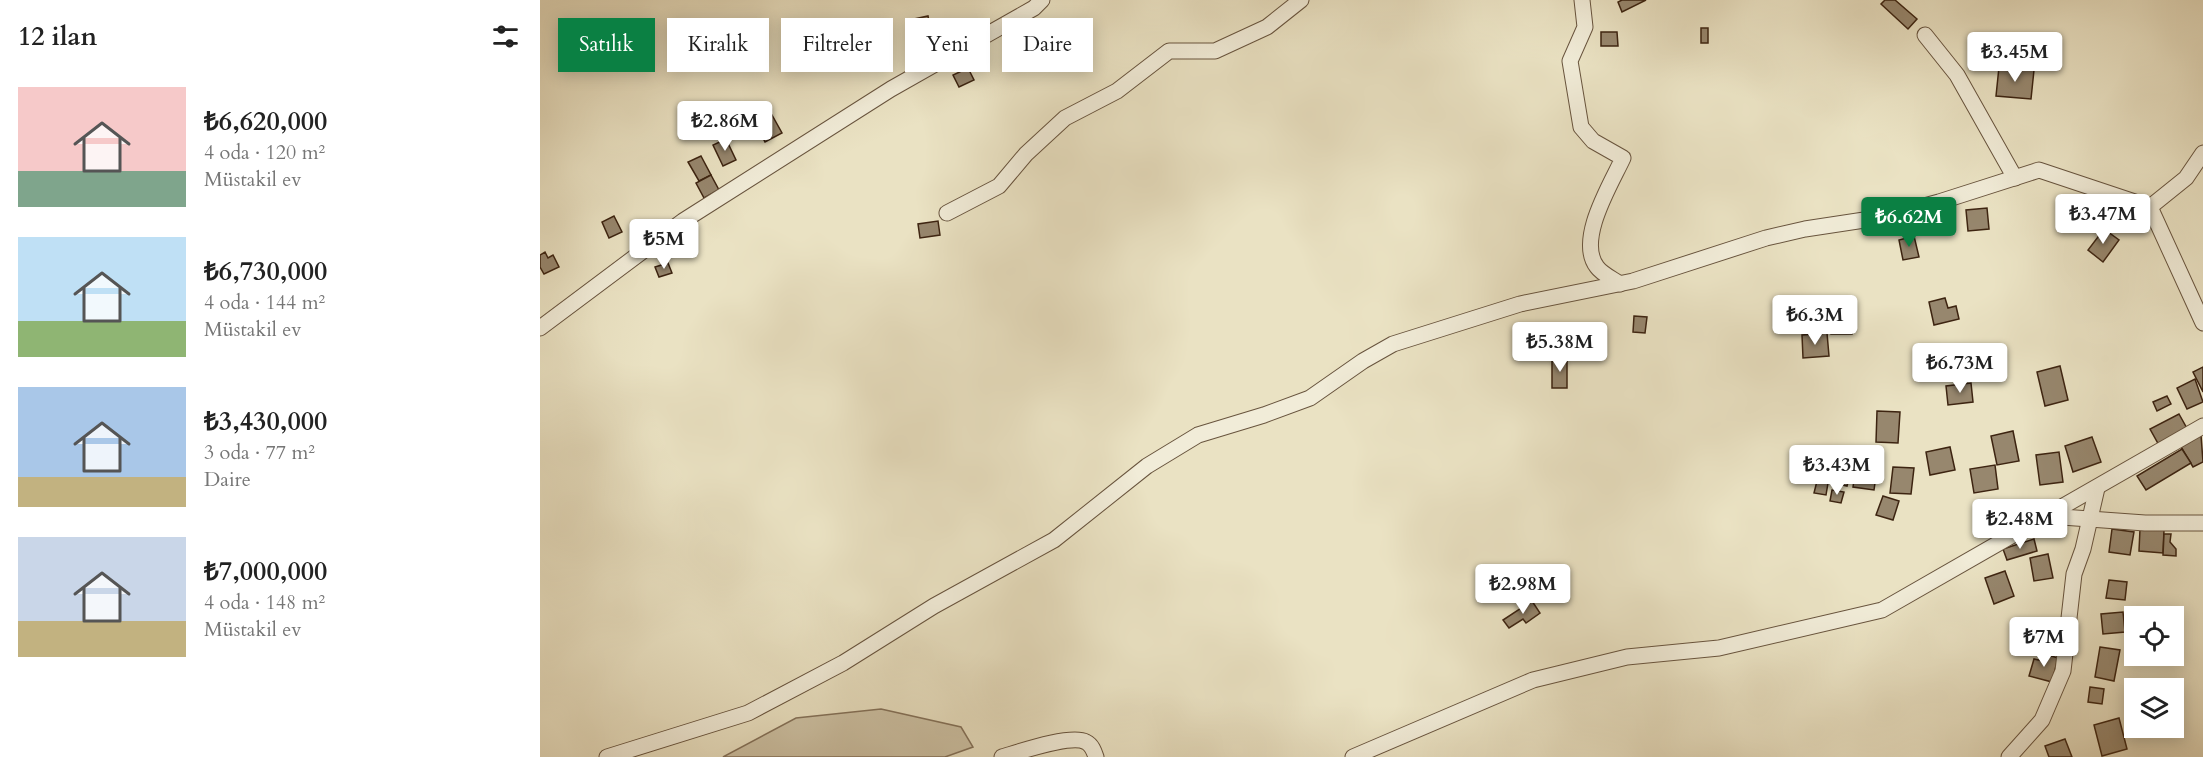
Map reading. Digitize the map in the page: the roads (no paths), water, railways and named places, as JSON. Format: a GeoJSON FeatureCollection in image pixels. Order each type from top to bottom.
{"type":"FeatureCollection","features":[{"type":"Feature","properties":{"kind":"street"},"geometry":{"type":"LineString","coordinates":[[540,328],[683,221],[891,89],[1034,8],[1042,0]]}},
{"type":"Feature","properties":{"kind":"street"},"geometry":{"type":"LineString","coordinates":[[947,213],[999,186],[1026,154],[1065,118],[1117,91],[1169,51],[1215,51],[1267,27],[1301,0]]}},
{"type":"Feature","properties":{"kind":"street"},"geometry":{"type":"LineString","coordinates":[[1582,0],[1585,27],[1570,61],[1581,127],[1593,141],[1623,158],[1595,216],[1591,251],[1597,267],[1620,284]]}},
{"type":"Feature","properties":{"kind":"street"},"geometry":{"type":"LineString","coordinates":[[1926,35],[1957,75],[2015,178]]}},
{"type":"Feature","properties":{"kind":"street"},"geometry":{"type":"LineString","coordinates":[[2150,207],[2186,178],[2203,153]]}},
{"type":"Feature","properties":{"kind":"street"},"geometry":{"type":"LineString","coordinates":[[607,757],[748,713],[843,663],[934,606],[1054,540],[1148,466],[1198,435],[1310,398],[1363,361],[1393,344],[1520,304],[1620,284],[1766,238],[1805,229],[1884,217],[2039,170],[2150,207],[2203,323]]}},
{"type":"Feature","properties":{"kind":"street"},"geometry":{"type":"LineString","coordinates":[[1353,757],[1533,680],[1626,657],[1719,648],[1882,610],[2203,426]]}},
{"type":"Feature","properties":{"kind":"street"},"geometry":{"type":"LineString","coordinates":[[2008,757],[2042,720],[2063,671],[2074,574],[2097,488]]}},
{"type":"Feature","properties":{"kind":"street"},"geometry":{"type":"LineString","coordinates":[[2048,516],[2145,523],[2203,522]]}},
{"type":"Feature","properties":{"kind":"street"},"geometry":{"type":"LineString","coordinates":[[1002,757],[1071,739],[1085,741],[1093,748],[1096,757]]}}]}
